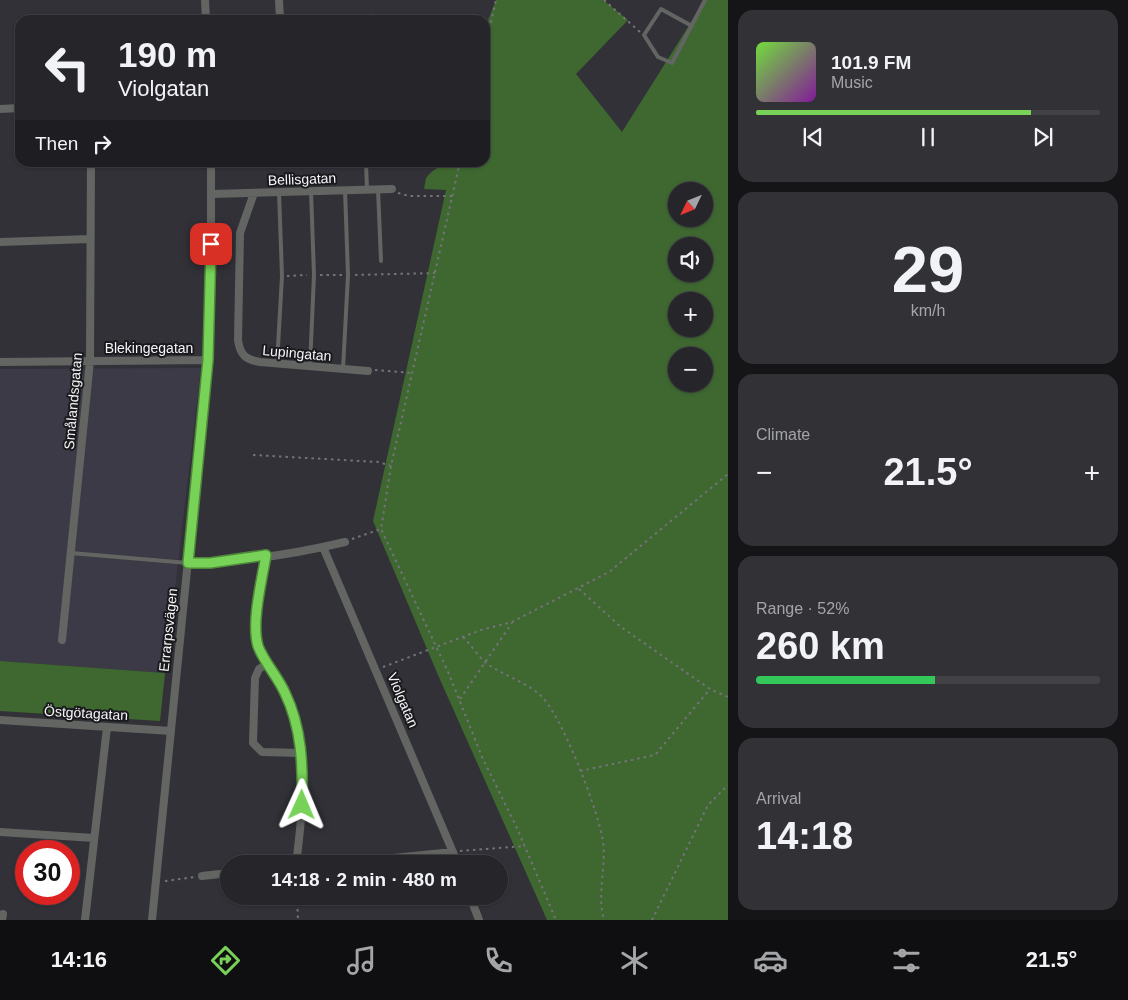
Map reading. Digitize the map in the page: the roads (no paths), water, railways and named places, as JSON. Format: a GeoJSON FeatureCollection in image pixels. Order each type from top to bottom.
{"type":"FeatureCollection","features":[{"type":"Feature","properties":{"kind":"street"},"geometry":{"type":"LineString","coordinates":[[205,0],[206,15]]}},
{"type":"Feature","properties":{"kind":"street"},"geometry":{"type":"LineString","coordinates":[[279,0],[280,15]]}},
{"type":"Feature","properties":{"kind":"street"},"geometry":{"type":"LineString","coordinates":[[0,109],[15,108]]}},
{"type":"Feature","properties":{"kind":"street","name":"Smålandsgatan"},"geometry":{"type":"LineString","coordinates":[[62,640],[90,361],[91,167]]}},
{"type":"Feature","properties":{"kind":"street","name":"Errarpsvägen"},"geometry":{"type":"LineString","coordinates":[[152,920],[208,360],[211,167]]}},
{"type":"Feature","properties":{"kind":"street","name":"Bellisgatan"},"geometry":{"type":"LineString","coordinates":[[212,194],[392,189]]}},
{"type":"Feature","properties":{"kind":"street","name":"Lupingatan"},"geometry":{"type":"LineString","coordinates":[[254,193],[240,240],[239,346],[242,355],[248,360],[278,364],[368,371]]}},
{"type":"Feature","properties":{"kind":"street"},"geometry":{"type":"LineString","coordinates":[[0,242],[90,240]]}},
{"type":"Feature","properties":{"kind":"street","name":"Blekingegatan"},"geometry":{"type":"LineString","coordinates":[[0,362],[208,360]]}},
{"type":"Feature","properties":{"kind":"street"},"geometry":{"type":"LineString","coordinates":[[188,563],[210,563],[323,547],[345,542]]}},
{"type":"Feature","properties":{"kind":"street","name":"Violgatan"},"geometry":{"type":"LineString","coordinates":[[323,547],[454,855]]}},
{"type":"Feature","properties":{"kind":"street"},"geometry":{"type":"LineString","coordinates":[[266,555],[256,627],[258,646],[290,704],[301,753],[302,805],[297,855]]}},
{"type":"Feature","properties":{"kind":"street"},"geometry":{"type":"LineString","coordinates":[[268,663],[258,669],[255,678],[253,743],[262,752],[301,753]]}},
{"type":"Feature","properties":{"kind":"street","name":"Östgötagatan"},"geometry":{"type":"LineString","coordinates":[[0,720],[171,730]]}},
{"type":"Feature","properties":{"kind":"street"},"geometry":{"type":"LineString","coordinates":[[85,920],[107,727]]}},
{"type":"Feature","properties":{"kind":"street"},"geometry":{"type":"LineString","coordinates":[[0,832],[94,838]]}},
{"type":"Feature","properties":{"kind":"street"},"geometry":{"type":"LineString","coordinates":[[423,855],[453,852]]}},
{"type":"Feature","properties":{"kind":"street"},"geometry":{"type":"LineString","coordinates":[[202,876],[220,874]]}},
{"type":"Feature","properties":{"kind":"street"},"geometry":{"type":"LineString","coordinates":[[473,905],[479,920]]}},
{"type":"Feature","properties":{"kind":"lane"},"geometry":{"type":"LineString","coordinates":[[692,26],[661,9],[644,35],[658,56],[672,63],[692,26],[705,0]]}},
{"type":"Feature","properties":{"kind":"lane"},"geometry":{"type":"LineString","coordinates":[[366,167],[367,190]]}},
{"type":"Feature","properties":{"kind":"lane"},"geometry":{"type":"LineString","coordinates":[[378,189],[381,261]]}},
{"type":"Feature","properties":{"kind":"lane"},"geometry":{"type":"LineString","coordinates":[[343,369],[348,275],[345,190]]}},
{"type":"Feature","properties":{"kind":"lane"},"geometry":{"type":"LineString","coordinates":[[310,366],[314,275],[311,191]]}},
{"type":"Feature","properties":{"kind":"lane"},"geometry":{"type":"LineString","coordinates":[[278,364],[282,276],[279,192]]}},
{"type":"Feature","properties":{"kind":"lane"},"geometry":{"type":"LineString","coordinates":[[71,552],[188,563]]}}]}
